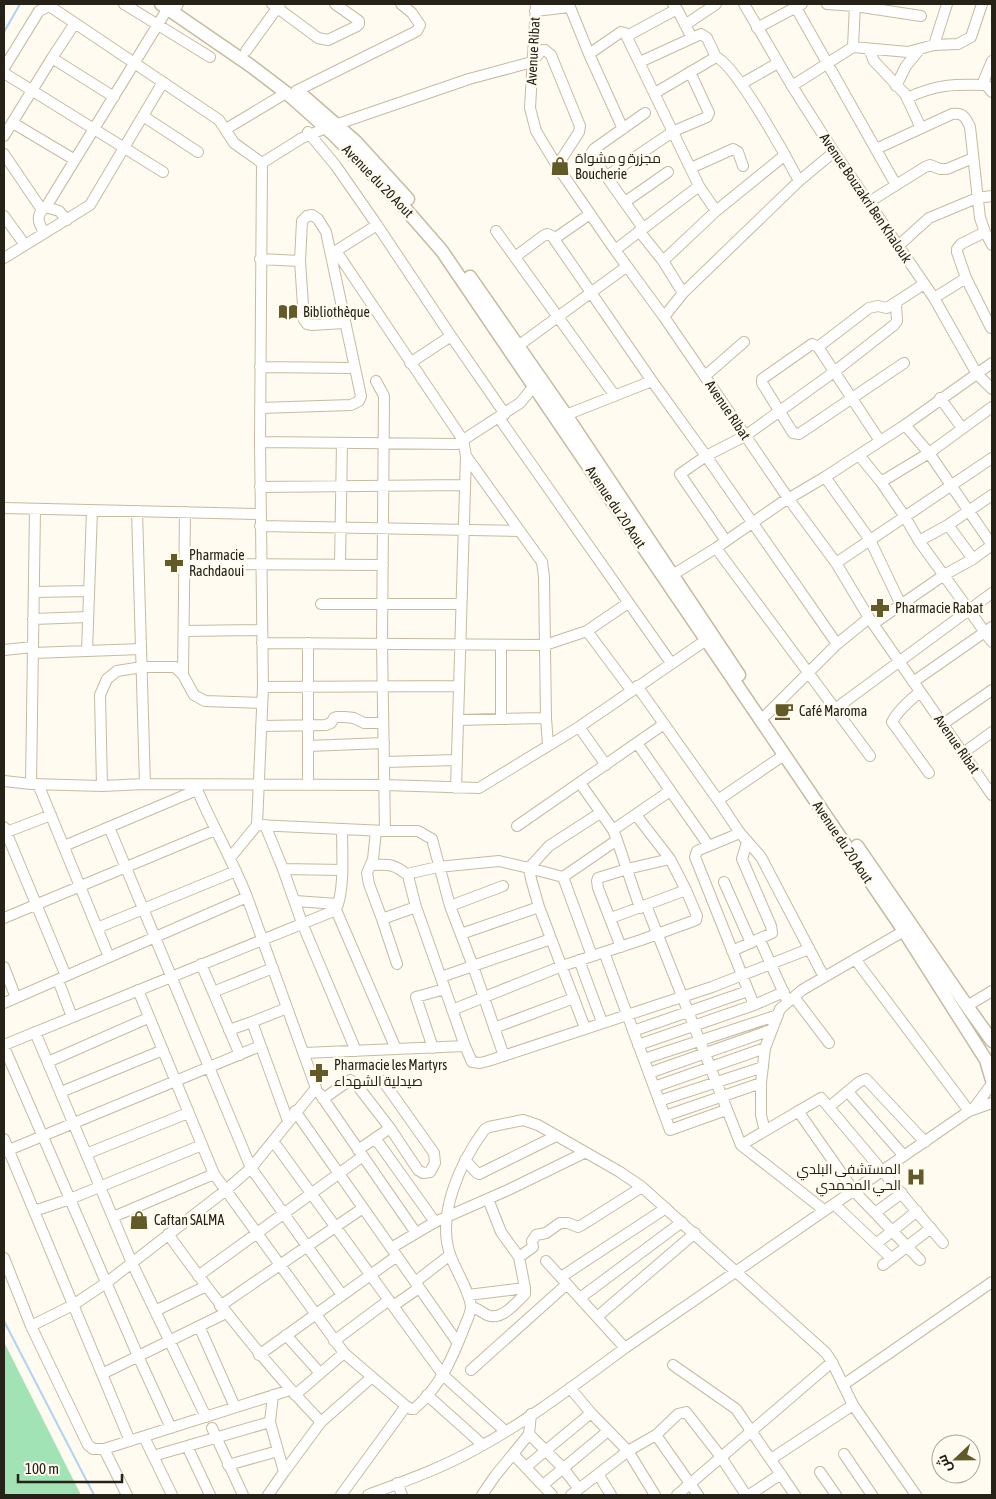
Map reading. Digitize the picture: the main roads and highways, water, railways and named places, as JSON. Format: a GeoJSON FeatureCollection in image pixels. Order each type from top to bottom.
{"type":"FeatureCollection","features":[{"type":"Feature","properties":{"kind":"main road","name":"Avenue du 20 Aout"},"geometry":{"type":"LineString","coordinates":[[172,5],[246,51],[375,163],[444,241],[566,415],[784,755],[904,931],[986,1060],[992,1083]]}},
{"type":"Feature","properties":{"kind":"main road","name":"Avenue du 20 Aout"},"geometry":{"type":"LineString","coordinates":[[172,5],[251,66],[291,92],[316,119],[332,126],[442,251],[534,386],[669,577]]}},
{"type":"Feature","properties":{"kind":"main road","name":"Avenue du 20 Aout"},"geometry":{"type":"LineString","coordinates":[[709,638],[766,715],[992,1041]]}},
{"type":"Feature","properties":{"kind":"waterway"},"geometry":{"type":"LineString","coordinates":[[4,32],[20,4]]}},
{"type":"Feature","properties":{"kind":"waterway"},"geometry":{"type":"LineString","coordinates":[[4,1321],[94,1495]]}},
{"type":"Feature","properties":{"kind":"place","name":"مجزرة و مشواة Boucherie"},"geometry":{"type":"Point","coordinates":[560,166]}},
{"type":"Feature","properties":{"kind":"place","name":"Bibliothèque"},"geometry":{"type":"Point","coordinates":[288,312]}},
{"type":"Feature","properties":{"kind":"place","name":"Pharmacie Rachdaoui"},"geometry":{"type":"Point","coordinates":[174,563]}},
{"type":"Feature","properties":{"kind":"place","name":"Pharmacie Rabat"},"geometry":{"type":"Point","coordinates":[880,608]}},
{"type":"Feature","properties":{"kind":"place","name":"Café Maroma"},"geometry":{"type":"Point","coordinates":[784,711]}},
{"type":"Feature","properties":{"kind":"place","name":"Pharmacie les Martyrs صيدلية الشهداء"},"geometry":{"type":"Point","coordinates":[319,1073]}},
{"type":"Feature","properties":{"kind":"place","name":"المستشفى البلدي الحي المحمدي"},"geometry":{"type":"Point","coordinates":[916,1177]}},
{"type":"Feature","properties":{"kind":"place","name":"Caftan SALMA"},"geometry":{"type":"Point","coordinates":[139,1220]}}]}
